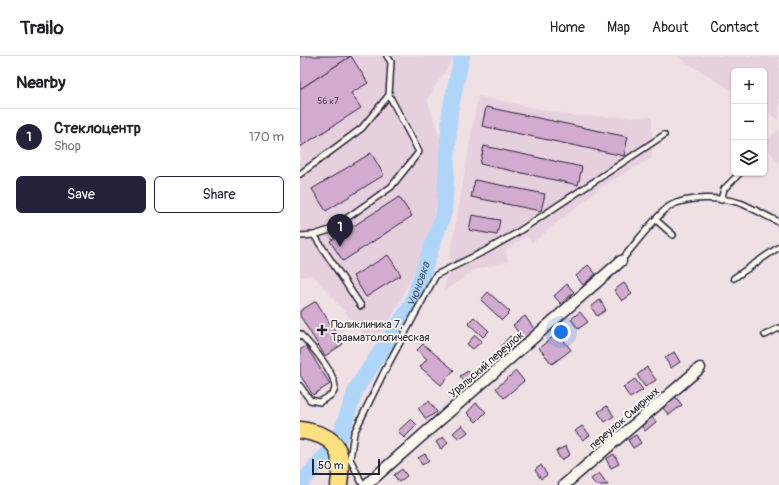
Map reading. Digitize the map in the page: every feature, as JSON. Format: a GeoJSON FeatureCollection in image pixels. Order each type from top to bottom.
{"type":"FeatureCollection","features":[{"type":"Feature","properties":{"kind":"main road"},"geometry":{"type":"LineString","coordinates":[[300,430],[323,435],[337,447],[342,466],[338,485]]}},
{"type":"Feature","properties":{"kind":"street","name":"Уральский переулок"},"geometry":{"type":"LineString","coordinates":[[366,485],[621,261]]}},
{"type":"Feature","properties":{"kind":"street","name":"переулок Смирных"},"geometry":{"type":"LineString","coordinates":[[564,485],[700,368]]}},
{"type":"Feature","properties":{"kind":"lane"},"geometry":{"type":"LineString","coordinates":[[300,236],[314,235],[330,230],[391,187],[419,152],[389,95],[391,62],[387,56]]}},
{"type":"Feature","properties":{"kind":"lane"},"geometry":{"type":"LineString","coordinates":[[300,174],[362,128],[389,95]]}},
{"type":"Feature","properties":{"kind":"lane"},"geometry":{"type":"LineString","coordinates":[[363,485],[350,459],[354,433],[383,374],[436,275],[485,251],[515,234],[664,135]]}},
{"type":"Feature","properties":{"kind":"lane"},"geometry":{"type":"LineString","coordinates":[[721,200],[724,189],[737,176]]}},
{"type":"Feature","properties":{"kind":"lane"},"geometry":{"type":"LineString","coordinates":[[621,261],[670,206],[708,198],[740,203],[779,222]]}},
{"type":"Feature","properties":{"kind":"lane"},"geometry":{"type":"LineString","coordinates":[[656,220],[673,235]]}},
{"type":"Feature","properties":{"kind":"lane"},"geometry":{"type":"LineString","coordinates":[[314,235],[361,306]]}},
{"type":"Feature","properties":{"kind":"lane"},"geometry":{"type":"LineString","coordinates":[[734,278],[779,246]]}},
{"type":"Feature","properties":{"kind":"lane"},"geometry":{"type":"LineString","coordinates":[[765,335],[779,328]]}},
{"type":"Feature","properties":{"kind":"lane"},"geometry":{"type":"LineString","coordinates":[[300,334],[310,342],[334,379],[335,386],[333,393],[320,402],[310,400],[300,386]]}},
{"type":"Feature","properties":{"kind":"shaded area"},"geometry":{"type":"Polygon","coordinates":[[[300,56],[455,56],[427,99],[443,146],[436,208],[428,243],[385,331],[368,339],[313,275],[300,277],[300,56]]]}},
{"type":"Feature","properties":{"kind":"shaded area"},"geometry":{"type":"Polygon","coordinates":[[[676,56],[779,56],[779,120],[767,113],[767,68],[731,68],[731,90],[676,56]]]}},
{"type":"Feature","properties":{"kind":"shaded area"},"geometry":{"type":"Polygon","coordinates":[[[478,96],[574,116],[652,117],[652,158],[604,185],[532,243],[526,236],[506,250],[508,262],[474,270],[444,291],[478,96]]]}},
{"type":"Feature","properties":{"kind":"shaded area"},"geometry":{"type":"Polygon","coordinates":[[[779,129],[779,165],[767,148],[767,141],[779,129]]]}},
{"type":"Feature","properties":{"kind":"building"},"geometry":{"type":"Polygon","coordinates":[[[300,56],[351,56],[300,89],[300,56]]]}},
{"type":"Feature","properties":{"kind":"building"},"geometry":{"type":"Polygon","coordinates":[[[351,56],[368,83],[351,93],[361,108],[300,147],[300,89],[351,56]]]}},
{"type":"Feature","properties":{"kind":"building"},"geometry":{"type":"Polygon","coordinates":[[[486,107],[628,137],[624,156],[482,126],[486,107]]]}},
{"type":"Feature","properties":{"kind":"building"},"geometry":{"type":"Polygon","coordinates":[[[484,146],[582,167],[578,185],[480,164],[484,146]]]}},
{"type":"Feature","properties":{"kind":"building"},"geometry":{"type":"Polygon","coordinates":[[[371,153],[384,175],[326,211],[312,189],[371,153]]]}},
{"type":"Feature","properties":{"kind":"building"},"geometry":{"type":"Polygon","coordinates":[[[475,180],[545,194],[541,211],[471,197],[475,180]]]}},
{"type":"Feature","properties":{"kind":"building"},"geometry":{"type":"Polygon","coordinates":[[[399,197],[412,216],[343,261],[330,241],[399,197]]]}},
{"type":"Feature","properties":{"kind":"building"},"geometry":{"type":"Polygon","coordinates":[[[472,215],[500,220],[497,235],[469,230],[472,215]]]}},
{"type":"Feature","properties":{"kind":"building"},"geometry":{"type":"Polygon","coordinates":[[[388,255],[401,275],[366,297],[353,276],[388,255]]]}},
{"type":"Feature","properties":{"kind":"building"},"geometry":{"type":"Polygon","coordinates":[[[588,265],[596,274],[583,285],[576,276],[588,265]]]}},
{"type":"Feature","properties":{"kind":"building"},"geometry":{"type":"Polygon","coordinates":[[[624,283],[632,294],[622,301],[614,290],[624,283]]]}},
{"type":"Feature","properties":{"kind":"building"},"geometry":{"type":"Polygon","coordinates":[[[567,284],[574,292],[561,304],[554,296],[567,284]]]}},
{"type":"Feature","properties":{"kind":"building"},"geometry":{"type":"Polygon","coordinates":[[[488,292],[510,312],[502,320],[481,300],[488,292]]]}},
{"type":"Feature","properties":{"kind":"building"},"geometry":{"type":"Polygon","coordinates":[[[600,300],[606,310],[597,316],[591,307],[600,300]]]}},
{"type":"Feature","properties":{"kind":"building","name":"Поликлиника 7, Травматологическая"},"geometry":{"type":"Polygon","coordinates":[[[316,301],[343,344],[325,356],[300,316],[300,311],[316,301]]]}},
{"type":"Feature","properties":{"kind":"building"},"geometry":{"type":"Polygon","coordinates":[[[580,312],[588,322],[578,329],[571,319],[580,312]]]}},
{"type":"Feature","properties":{"kind":"building"},"geometry":{"type":"Polygon","coordinates":[[[525,316],[535,330],[523,339],[513,325],[525,316]]]}},
{"type":"Feature","properties":{"kind":"building"},"geometry":{"type":"Polygon","coordinates":[[[474,317],[489,331],[483,337],[468,323],[474,317]]]}},
{"type":"Feature","properties":{"kind":"building"},"geometry":{"type":"Polygon","coordinates":[[[558,333],[571,350],[552,364],[539,348],[558,333]]]}},
{"type":"Feature","properties":{"kind":"building"},"geometry":{"type":"Polygon","coordinates":[[[475,335],[482,341],[473,349],[467,344],[475,335]]]}},
{"type":"Feature","properties":{"kind":"building"},"geometry":{"type":"Polygon","coordinates":[[[510,336],[518,344],[509,353],[501,346],[510,336]]]}},
{"type":"Feature","properties":{"kind":"building"},"geometry":{"type":"Polygon","coordinates":[[[423,344],[454,370],[441,385],[420,367],[427,359],[417,350],[423,344]]]}},
{"type":"Feature","properties":{"kind":"building"},"geometry":{"type":"Polygon","coordinates":[[[306,346],[330,384],[313,395],[300,375],[300,350],[306,346]]]}},
{"type":"Feature","properties":{"kind":"building"},"geometry":{"type":"Polygon","coordinates":[[[674,352],[680,362],[671,368],[665,358],[674,352]]]}},
{"type":"Feature","properties":{"kind":"building"},"geometry":{"type":"Polygon","coordinates":[[[647,367],[656,380],[645,387],[637,375],[647,367]]]}},
{"type":"Feature","properties":{"kind":"building"},"geometry":{"type":"Polygon","coordinates":[[[468,371],[472,377],[464,381],[460,376],[468,371]]]}},
{"type":"Feature","properties":{"kind":"building"},"geometry":{"type":"Polygon","coordinates":[[[516,371],[524,381],[504,398],[496,388],[516,371]]]}},
{"type":"Feature","properties":{"kind":"building"},"geometry":{"type":"Polygon","coordinates":[[[635,379],[643,390],[630,398],[623,387],[635,379]]]}},
{"type":"Feature","properties":{"kind":"building"},"geometry":{"type":"Polygon","coordinates":[[[675,396],[682,405],[669,415],[662,407],[675,396]]]}},
{"type":"Feature","properties":{"kind":"building"},"geometry":{"type":"Polygon","coordinates":[[[429,401],[437,412],[426,419],[418,408],[429,401]]]}},
{"type":"Feature","properties":{"kind":"building"},"geometry":{"type":"Polygon","coordinates":[[[476,403],[486,412],[476,422],[467,413],[476,403]]]}},
{"type":"Feature","properties":{"kind":"building"},"geometry":{"type":"Polygon","coordinates":[[[607,406],[614,416],[605,422],[598,412],[607,406]]]}},
{"type":"Feature","properties":{"kind":"building"},"geometry":{"type":"Polygon","coordinates":[[[652,417],[656,422],[645,431],[641,425],[652,417]]]}},
{"type":"Feature","properties":{"kind":"building"},"geometry":{"type":"Polygon","coordinates":[[[411,419],[417,425],[404,438],[398,431],[411,419]]]}},
{"type":"Feature","properties":{"kind":"building"},"geometry":{"type":"Polygon","coordinates":[[[462,425],[468,432],[459,439],[453,433],[462,425]]]}},
{"type":"Feature","properties":{"kind":"building"},"geometry":{"type":"Polygon","coordinates":[[[582,426],[590,435],[583,440],[575,431],[582,426]]]}},
{"type":"Feature","properties":{"kind":"building"},"geometry":{"type":"Polygon","coordinates":[[[636,435],[641,443],[633,448],[628,440],[636,435]]]}},
{"type":"Feature","properties":{"kind":"building"},"geometry":{"type":"Polygon","coordinates":[[[443,437],[448,443],[441,449],[436,442],[443,437]]]}},
{"type":"Feature","properties":{"kind":"building"},"geometry":{"type":"Polygon","coordinates":[[[566,446],[570,455],[561,460],[556,451],[566,446]]]}},
{"type":"Feature","properties":{"kind":"building"},"geometry":{"type":"Polygon","coordinates":[[[425,454],[429,460],[422,465],[418,458],[425,454]]]}},
{"type":"Feature","properties":{"kind":"building"},"geometry":{"type":"Polygon","coordinates":[[[614,454],[619,464],[611,468],[606,459],[614,454]]]}},
{"type":"Feature","properties":{"kind":"building"},"geometry":{"type":"Polygon","coordinates":[[[541,465],[547,475],[541,479],[535,470],[541,465]]]}},
{"type":"Feature","properties":{"kind":"building"},"geometry":{"type":"Polygon","coordinates":[[[402,469],[407,476],[399,482],[394,475],[402,469]]]}},
{"type":"Feature","properties":{"kind":"building"},"geometry":{"type":"Polygon","coordinates":[[[599,473],[608,485],[596,485],[591,479],[599,473]]]}},
{"type":"Feature","properties":{"kind":"waterway","name":"Уюновка"},"geometry":{"type":"LineString","coordinates":[[300,484],[338,442],[356,389],[411,306],[444,212],[450,111],[462,56]]}},
{"type":"Feature","properties":{"kind":"place","name":"Стеклоцентр"},"geometry":{"type":"Point","coordinates":[340,247]}},
{"type":"Feature","properties":{"kind":"place","name":"Поликлиника 7, Травматологическая"},"geometry":{"type":"Point","coordinates":[322,330]}}]}
